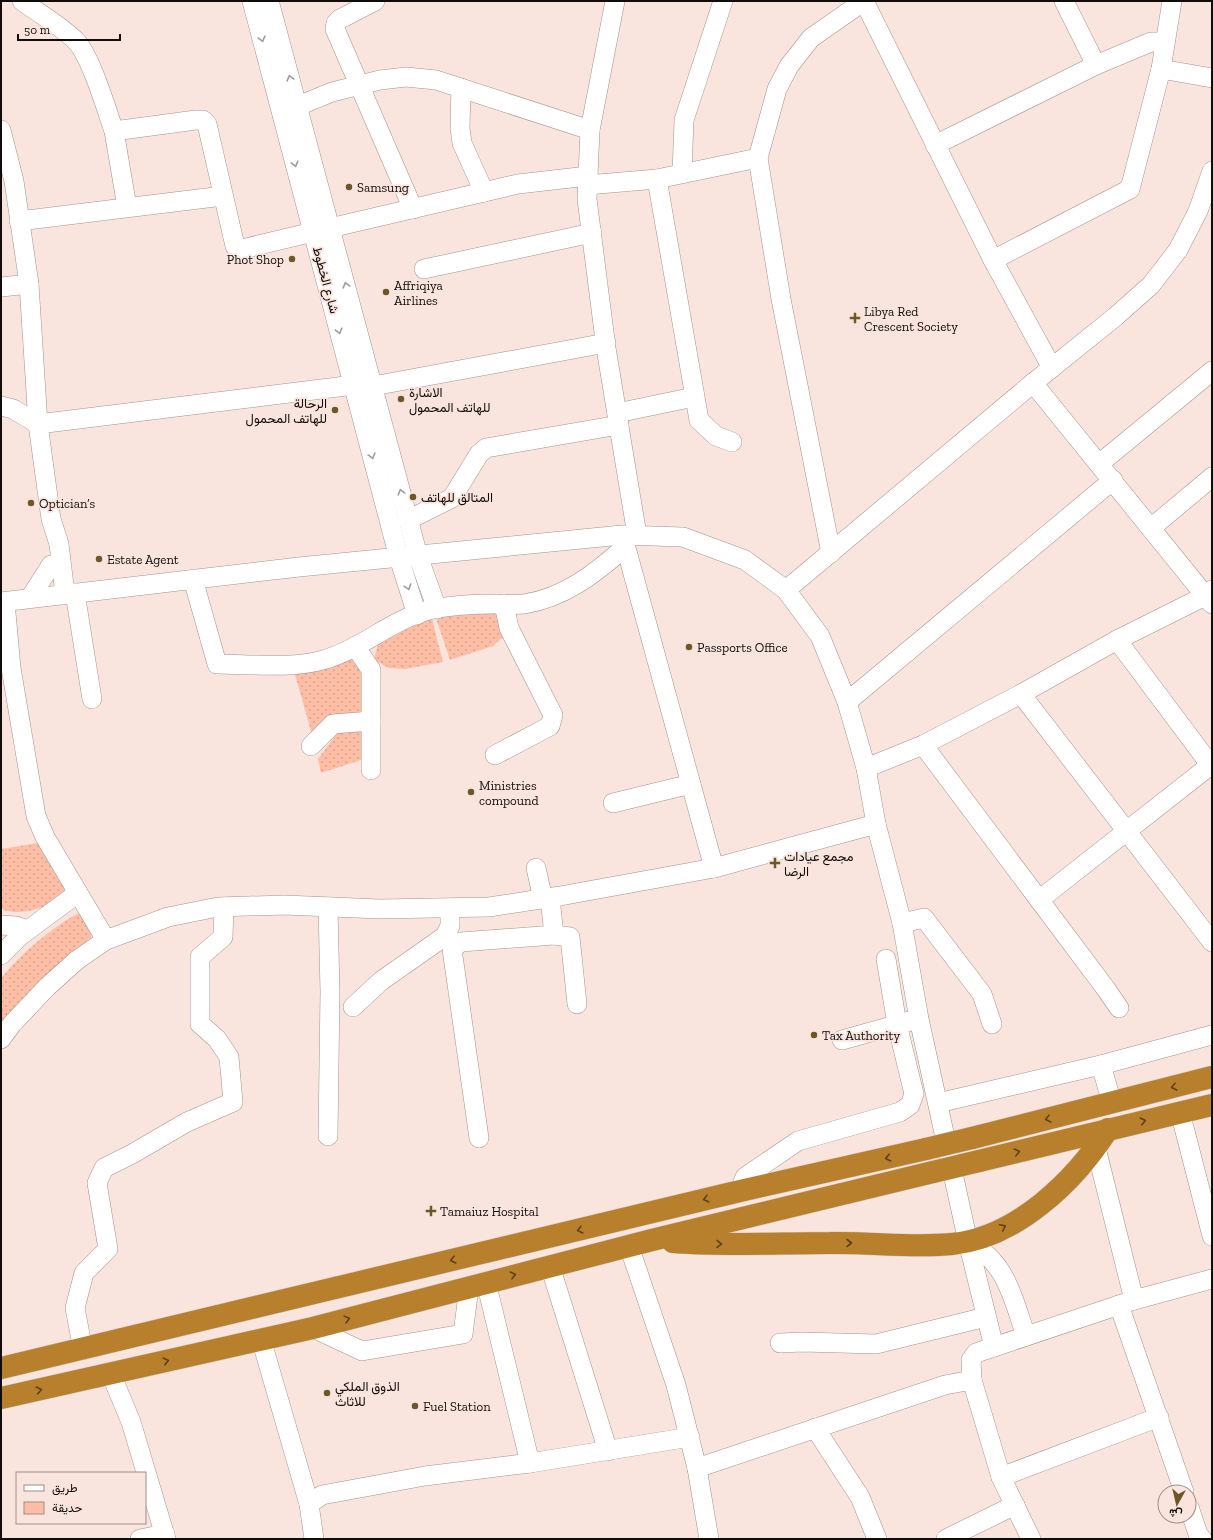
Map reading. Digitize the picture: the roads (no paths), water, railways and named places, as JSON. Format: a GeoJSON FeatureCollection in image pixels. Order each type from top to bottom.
{"type":"FeatureCollection","features":[{"type":"Feature","properties":{"kind":"highway"},"geometry":{"type":"LineString","coordinates":[[1,1368],[84,1350],[740,1191],[972,1138],[1212,1077]]}},
{"type":"Feature","properties":{"kind":"highway"},"geometry":{"type":"LineString","coordinates":[[1,1398],[313,1328],[652,1240],[1212,1105]]}},
{"type":"Feature","properties":{"kind":"highway"},"geometry":{"type":"LineString","coordinates":[[652,1240],[729,1244],[858,1243],[936,1245],[968,1242],[999,1229],[1040,1205],[1065,1184],[1096,1148],[1108,1129]]}},
{"type":"Feature","properties":{"kind":"street"},"geometry":{"type":"LineString","coordinates":[[22,1],[76,41],[84,52],[114,131],[126,207]]}},
{"type":"Feature","properties":{"kind":"street","name":"شارع الخطوط"},"geometry":{"type":"LineString","coordinates":[[252,1],[322,230],[373,386],[418,556],[437,609]]}},
{"type":"Feature","properties":{"kind":"street","name":"شارع الخطوط"},"geometry":{"type":"LineString","coordinates":[[269,1],[298,106],[354,385],[399,558],[417,615]]}},
{"type":"Feature","properties":{"kind":"street"},"geometry":{"type":"LineString","coordinates":[[375,1],[340,19],[336,23],[335,29],[413,209]]}},
{"type":"Feature","properties":{"kind":"street"},"geometry":{"type":"LineString","coordinates":[[682,173],[684,120],[722,1]]}},
{"type":"Feature","properties":{"kind":"street"},"geometry":{"type":"LineString","coordinates":[[831,553],[781,299],[758,158],[777,89],[789,66],[811,38],[864,1],[993,260],[1052,368]]}},
{"type":"Feature","properties":{"kind":"street"},"geometry":{"type":"LineString","coordinates":[[1064,1],[1096,66]]}},
{"type":"Feature","properties":{"kind":"street"},"geometry":{"type":"LineString","coordinates":[[993,260],[1130,189],[1161,69],[1164,42],[1172,1]]}},
{"type":"Feature","properties":{"kind":"street"},"geometry":{"type":"LineString","coordinates":[[610,2],[590,130],[588,180],[592,233],[606,343],[618,419],[628,539],[714,868]]}},
{"type":"Feature","properties":{"kind":"street"},"geometry":{"type":"LineString","coordinates":[[935,145],[1096,66],[1151,42],[1164,42]]}},
{"type":"Feature","properties":{"kind":"street"},"geometry":{"type":"LineString","coordinates":[[1161,69],[1212,78]]}},
{"type":"Feature","properties":{"kind":"street"},"geometry":{"type":"LineString","coordinates":[[298,106],[332,92],[360,84],[406,77],[436,80],[590,130]]}},
{"type":"Feature","properties":{"kind":"street"},"geometry":{"type":"LineString","coordinates":[[461,88],[460,128],[462,143],[466,157],[484,192]]}},
{"type":"Feature","properties":{"kind":"street"},"geometry":{"type":"LineString","coordinates":[[114,131],[203,120],[207,124],[235,246],[238,249],[518,184],[588,180],[657,179],[758,158]]}},
{"type":"Feature","properties":{"kind":"street"},"geometry":{"type":"LineString","coordinates":[[1,130],[10,164],[29,284],[38,424],[51,519],[49,537],[57,566],[71,593]]}},
{"type":"Feature","properties":{"kind":"street"},"geometry":{"type":"LineString","coordinates":[[786,590],[1115,317],[1151,284],[1178,250],[1198,211],[1212,171]]}},
{"type":"Feature","properties":{"kind":"street"},"geometry":{"type":"LineString","coordinates":[[657,179],[699,420],[705,428],[716,436],[732,442]]}},
{"type":"Feature","properties":{"kind":"street"},"geometry":{"type":"LineString","coordinates":[[19,221],[223,196]]}},
{"type":"Feature","properties":{"kind":"street"},"geometry":{"type":"LineString","coordinates":[[424,269],[592,233]]}},
{"type":"Feature","properties":{"kind":"street"},"geometry":{"type":"LineString","coordinates":[[1,287],[29,284]]}},
{"type":"Feature","properties":{"kind":"street"},"geometry":{"type":"LineString","coordinates":[[373,386],[606,343]]}},
{"type":"Feature","properties":{"kind":"street"},"geometry":{"type":"LineString","coordinates":[[1099,464],[1212,371]]}},
{"type":"Feature","properties":{"kind":"street"},"geometry":{"type":"LineString","coordinates":[[866,768],[922,745],[1021,694],[1116,640],[1210,597],[1151,528],[1034,383]]}},
{"type":"Feature","properties":{"kind":"street"},"geometry":{"type":"LineString","coordinates":[[1,406],[13,410],[38,424],[354,385]]}},
{"type":"Feature","properties":{"kind":"street"},"geometry":{"type":"LineString","coordinates":[[408,520],[452,498],[481,450],[618,419],[694,397]]}},
{"type":"Feature","properties":{"kind":"street"},"geometry":{"type":"LineString","coordinates":[[1151,528],[1212,477]]}},
{"type":"Feature","properties":{"kind":"street"},"geometry":{"type":"LineString","coordinates":[[847,702],[1113,480]]}},
{"type":"Feature","properties":{"kind":"street"},"geometry":{"type":"LineString","coordinates":[[106,940],[45,837],[36,816],[6,668],[3,602],[299,566],[628,539],[683,537],[745,560],[786,590],[820,636],[847,702],[866,768],[876,824],[902,923],[919,1019],[968,1242],[994,1347]]}},
{"type":"Feature","properties":{"kind":"street"},"geometry":{"type":"LineString","coordinates":[[193,579],[217,664],[284,665],[323,660],[355,646],[398,622],[437,609],[473,604],[524,604],[566,592],[603,567],[628,539]]}},
{"type":"Feature","properties":{"kind":"street"},"geometry":{"type":"LineString","coordinates":[[57,566],[71,593],[92,699]]}},
{"type":"Feature","properties":{"kind":"street"},"geometry":{"type":"LineString","coordinates":[[30,598],[57,566]]}},
{"type":"Feature","properties":{"kind":"street"},"geometry":{"type":"LineString","coordinates":[[495,755],[550,726],[553,716],[509,628],[504,604]]}},
{"type":"Feature","properties":{"kind":"street"},"geometry":{"type":"LineString","coordinates":[[1039,900],[1212,765],[1116,640]]}},
{"type":"Feature","properties":{"kind":"street"},"geometry":{"type":"LineString","coordinates":[[355,646],[371,670],[371,770]]}},
{"type":"Feature","properties":{"kind":"street"},"geometry":{"type":"LineString","coordinates":[[1021,694],[1212,942]]}},
{"type":"Feature","properties":{"kind":"street"},"geometry":{"type":"LineString","coordinates":[[311,746],[334,724],[371,721]]}},
{"type":"Feature","properties":{"kind":"street"},"geometry":{"type":"LineString","coordinates":[[922,745],[1119,1008]]}},
{"type":"Feature","properties":{"kind":"street"},"geometry":{"type":"LineString","coordinates":[[613,803],[691,784]]}},
{"type":"Feature","properties":{"kind":"street"},"geometry":{"type":"LineString","coordinates":[[1,1039],[12,1024],[47,987],[77,960],[106,940],[168,917],[224,907],[284,905],[380,909],[489,907],[714,868],[876,824]]}},
{"type":"Feature","properties":{"kind":"street"},"geometry":{"type":"LineString","coordinates":[[536,868],[547,898],[554,935]]}},
{"type":"Feature","properties":{"kind":"street"},"geometry":{"type":"LineString","coordinates":[[1,955],[27,930],[78,893]]}},
{"type":"Feature","properties":{"kind":"street"},"geometry":{"type":"LineString","coordinates":[[84,1350],[75,1308],[84,1273],[108,1249],[97,1183],[104,1168],[132,1154],[187,1122],[233,1102],[229,1056],[217,1039],[200,1024],[200,957],[223,937],[224,907]]}},
{"type":"Feature","properties":{"kind":"street"},"geometry":{"type":"LineString","coordinates":[[328,907],[330,992],[328,1136]]}},
{"type":"Feature","properties":{"kind":"street"},"geometry":{"type":"LineString","coordinates":[[353,1007],[381,981],[445,936],[450,926],[450,908]]}},
{"type":"Feature","properties":{"kind":"street"},"geometry":{"type":"LineString","coordinates":[[902,923],[924,918],[982,994],[992,1024]]}},
{"type":"Feature","properties":{"kind":"street"},"geometry":{"type":"LineString","coordinates":[[1,926],[16,926],[27,930]]}},
{"type":"Feature","properties":{"kind":"street"},"geometry":{"type":"LineString","coordinates":[[479,1138],[452,949],[461,942],[554,935],[570,937],[577,1004]]}},
{"type":"Feature","properties":{"kind":"street"},"geometry":{"type":"LineString","coordinates":[[740,1191],[745,1178],[770,1158],[798,1141],[900,1112],[910,1106],[914,1094],[898,1024],[886,959]]}},
{"type":"Feature","properties":{"kind":"street"},"geometry":{"type":"LineString","coordinates":[[842,1040],[919,1019]]}},
{"type":"Feature","properties":{"kind":"street"},"geometry":{"type":"LineString","coordinates":[[938,1103],[1101,1065],[1212,1035]]}},
{"type":"Feature","properties":{"kind":"street"},"geometry":{"type":"LineString","coordinates":[[1101,1065],[1112,1103]]}},
{"type":"Feature","properties":{"kind":"street"},"geometry":{"type":"LineString","coordinates":[[1180,1112],[1212,1236]]}},
{"type":"Feature","properties":{"kind":"street"},"geometry":{"type":"LineString","coordinates":[[1096,1148],[1127,1302],[1159,1417],[1181,1484]]}},
{"type":"Feature","properties":{"kind":"street"},"geometry":{"type":"LineString","coordinates":[[968,1242],[986,1253],[1000,1269],[1026,1336]]}},
{"type":"Feature","properties":{"kind":"street"},"geometry":{"type":"LineString","coordinates":[[629,1246],[676,1385],[697,1468],[709,1539]]}},
{"type":"Feature","properties":{"kind":"street"},"geometry":{"type":"LineString","coordinates":[[550,1266],[608,1451]]}},
{"type":"Feature","properties":{"kind":"street"},"geometry":{"type":"LineString","coordinates":[[1031,1539],[1000,1477],[972,1380],[971,1360],[973,1356],[976,1353],[1127,1302],[1212,1279]]}},
{"type":"Feature","properties":{"kind":"street"},"geometry":{"type":"LineString","coordinates":[[313,1328],[362,1351],[463,1334],[478,1284]]}},
{"type":"Feature","properties":{"kind":"street"},"geometry":{"type":"LineString","coordinates":[[478,1284],[530,1463]]}},
{"type":"Feature","properties":{"kind":"street"},"geometry":{"type":"LineString","coordinates":[[780,1343],[876,1344],[986,1317]]}},
{"type":"Feature","properties":{"kind":"street"},"geometry":{"type":"LineString","coordinates":[[261,1339],[308,1504],[314,1539]]}},
{"type":"Feature","properties":{"kind":"street"},"geometry":{"type":"LineString","coordinates":[[111,1374],[130,1422],[145,1472]]}},
{"type":"Feature","properties":{"kind":"street"},"geometry":{"type":"LineString","coordinates":[[697,1468],[945,1385],[972,1380]]}},
{"type":"Feature","properties":{"kind":"street"},"geometry":{"type":"LineString","coordinates":[[1000,1477],[1159,1417]]}},
{"type":"Feature","properties":{"kind":"street"},"geometry":{"type":"LineString","coordinates":[[816,1428],[860,1497],[877,1539]]}},
{"type":"Feature","properties":{"kind":"street"},"geometry":{"type":"LineString","coordinates":[[308,1504],[322,1495],[425,1476],[530,1463],[690,1437]]}},
{"type":"Feature","properties":{"kind":"street"},"geometry":{"type":"LineString","coordinates":[[140,1539],[165,1537],[146,1475]]}},
{"type":"Feature","properties":{"kind":"street"},"geometry":{"type":"LineString","coordinates":[[946,1539],[1015,1505]]}},
{"type":"Feature","properties":{"kind":"street"},"geometry":{"type":"LineString","coordinates":[[1195,1524],[1200,1536]]}},
{"type":"Feature","properties":{"kind":"place","name":"Samsung"},"geometry":{"type":"Point","coordinates":[349,187]}},
{"type":"Feature","properties":{"kind":"place","name":"Phot Shop"},"geometry":{"type":"Point","coordinates":[292,259]}},
{"type":"Feature","properties":{"kind":"place","name":"Affriqiya Airlines"},"geometry":{"type":"Point","coordinates":[386,292]}},
{"type":"Feature","properties":{"kind":"place","name":"Libya Red Crescent Society"},"geometry":{"type":"Point","coordinates":[855,318]}},
{"type":"Feature","properties":{"kind":"place","name":"الاشارة للهاتف المحمول"},"geometry":{"type":"Point","coordinates":[401,399]}},
{"type":"Feature","properties":{"kind":"place","name":"الرحالة للهاتف المحمول"},"geometry":{"type":"Point","coordinates":[335,410]}},
{"type":"Feature","properties":{"kind":"place","name":"المتالق للهاتف"},"geometry":{"type":"Point","coordinates":[413,497]}},
{"type":"Feature","properties":{"kind":"place","name":"Optician’s"},"geometry":{"type":"Point","coordinates":[31,503]}},
{"type":"Feature","properties":{"kind":"place","name":"Estate Agent"},"geometry":{"type":"Point","coordinates":[99,559]}},
{"type":"Feature","properties":{"kind":"place","name":"Passports Office"},"geometry":{"type":"Point","coordinates":[689,647]}},
{"type":"Feature","properties":{"kind":"place","name":"Ministries compound"},"geometry":{"type":"Point","coordinates":[471,792]}},
{"type":"Feature","properties":{"kind":"place","name":"مجمع عيادات الرضا"},"geometry":{"type":"Point","coordinates":[775,863]}},
{"type":"Feature","properties":{"kind":"place","name":"Tax Authority"},"geometry":{"type":"Point","coordinates":[814,1035]}},
{"type":"Feature","properties":{"kind":"place","name":"Tamaiuz Hospital"},"geometry":{"type":"Point","coordinates":[431,1211]}},
{"type":"Feature","properties":{"kind":"place","name":"الذوق الملكي للاثاث"},"geometry":{"type":"Point","coordinates":[327,1393]}},
{"type":"Feature","properties":{"kind":"place","name":"Fuel Station"},"geometry":{"type":"Point","coordinates":[415,1406]}}]}
